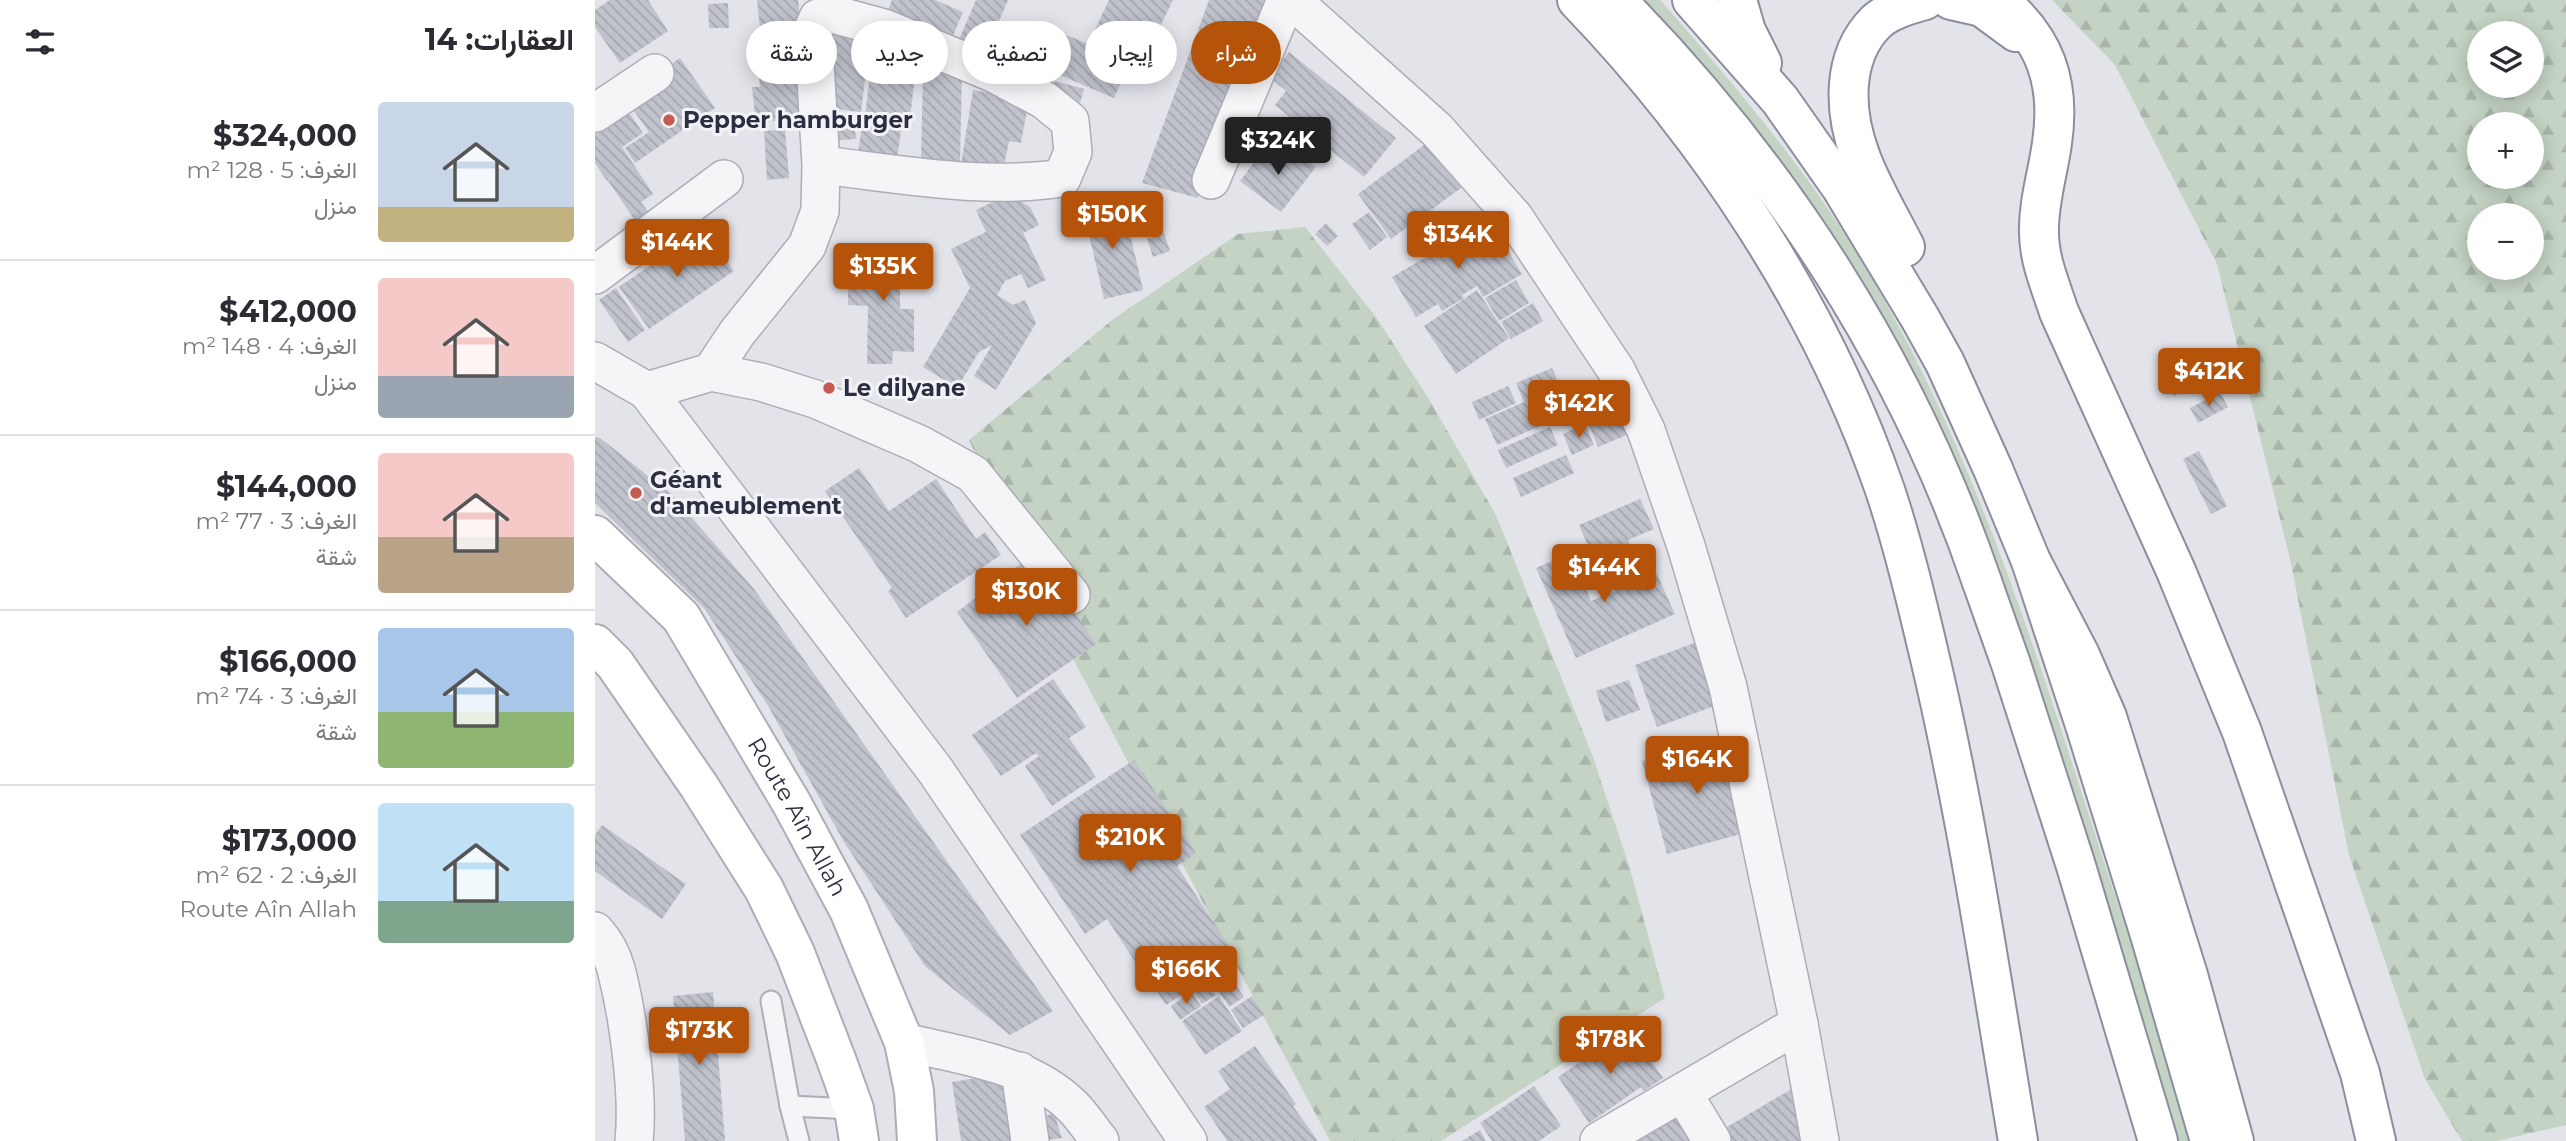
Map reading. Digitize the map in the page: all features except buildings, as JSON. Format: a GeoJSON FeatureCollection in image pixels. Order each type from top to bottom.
{"type":"FeatureCollection","features":[{"type":"Feature","properties":{"kind":"main road"},"geometry":{"type":"LineString","coordinates":[[1577,0],[1669,106],[1748,216],[1825,349],[1884,488],[1907,565],[1945,723],[1963,812],[2018,1141]]}},
{"type":"Feature","properties":{"kind":"main road"},"geometry":{"type":"LineString","coordinates":[[1616,0],[1725,120],[1834,271],[1922,432],[1947,488],[2011,664],[2076,866],[2158,1141]]}},
{"type":"Feature","properties":{"kind":"main road"},"geometry":{"type":"LineString","coordinates":[[1692,0],[1780,100],[1841,187],[1891,266],[1945,363],[2031,561],[2081,655],[2107,717],[2184,962],[2234,1141]]}},
{"type":"Feature","properties":{"kind":"main road"},"geometry":{"type":"LineString","coordinates":[[1737,0],[1746,31],[1780,100]]}},
{"type":"Feature","properties":{"kind":"main road"},"geometry":{"type":"LineString","coordinates":[[1925,0],[1899,8],[1877,22],[1857,49],[1847,83],[1850,119],[1860,155],[1924,286],[1965,406]]}},
{"type":"Feature","properties":{"kind":"main road"},"geometry":{"type":"LineString","coordinates":[[1951,0],[1982,7],[2003,21],[2024,38],[2050,72]]}},
{"type":"Feature","properties":{"kind":"main road"},"geometry":{"type":"LineString","coordinates":[[1998,0],[2018,17],[2040,46],[2050,72],[2055,105],[2039,234],[2045,268],[2059,312],[2207,643],[2273,817],[2360,1073],[2375,1141]]}},
{"type":"Feature","properties":{"kind":"main road","name":"Route Aîn Allah"},"geometry":{"type":"LineString","coordinates":[[595,535],[681,617],[792,804],[849,910],[904,1042],[914,1091],[918,1141]]}},
{"type":"Feature","properties":{"kind":"main road"},"geometry":{"type":"LineString","coordinates":[[2031,561],[2150,935],[2210,1141]]}},
{"type":"Feature","properties":{"kind":"main road"},"geometry":{"type":"LineString","coordinates":[[1982,582],[2005,708],[2136,1141]]}},
{"type":"Feature","properties":{"kind":"main road"},"geometry":{"type":"LineString","coordinates":[[595,644],[615,664],[699,786],[764,889],[795,953],[856,1125]]}},
{"type":"Feature","properties":{"kind":"main road"},"geometry":{"type":"LineString","coordinates":[[2360,1073],[2376,1106],[2406,1141]]}},
{"type":"Feature","properties":{"kind":"street"},"geometry":{"type":"LineString","coordinates":[[1211,180],[1286,0]]}},
{"type":"Feature","properties":{"kind":"street"},"geometry":{"type":"LineString","coordinates":[[1292,0],[1437,130],[1514,217],[1616,370],[1646,430],[1673,550],[1728,687],[1799,1024],[1820,1141]]}},
{"type":"Feature","properties":{"kind":"street"},"geometry":{"type":"LineString","coordinates":[[711,372],[737,333],[807,246],[820,211],[821,166],[813,29],[818,18],[832,14],[884,28],[993,73],[1044,100],[1070,121],[1073,152],[1062,177],[1036,182],[990,183],[821,166]]}},
{"type":"Feature","properties":{"kind":"street"},"geometry":{"type":"LineString","coordinates":[[595,113],[655,73]]}},
{"type":"Feature","properties":{"kind":"street"},"geometry":{"type":"LineString","coordinates":[[595,275],[724,179]]}},
{"type":"Feature","properties":{"kind":"street"},"geometry":{"type":"LineString","coordinates":[[595,361],[647,391],[935,770],[1188,1141]]}},
{"type":"Feature","properties":{"kind":"street"},"geometry":{"type":"LineString","coordinates":[[647,391],[711,372],[815,399],[919,443],[973,474],[1071,594]]}},
{"type":"Feature","properties":{"kind":"street"},"geometry":{"type":"LineString","coordinates":[[595,931],[603,939],[615,967],[632,1064],[636,1120],[634,1141]]}},
{"type":"Feature","properties":{"kind":"street"},"geometry":{"type":"LineString","coordinates":[[1599,1141],[1799,1024]]}},
{"type":"Feature","properties":{"kind":"street"},"geometry":{"type":"LineString","coordinates":[[904,1042],[1020,1071],[1049,1088],[1073,1107],[1100,1141]]}},
{"type":"Feature","properties":{"kind":"street"},"geometry":{"type":"LineString","coordinates":[[1020,1071],[1030,1141]]}},
{"type":"Feature","properties":{"kind":"street"},"geometry":{"type":"LineString","coordinates":[[1683,1093],[1712,1141]]}},
{"type":"Feature","properties":{"kind":"lane"},"geometry":{"type":"LineString","coordinates":[[771,1002],[799,1141]]}},
{"type":"Feature","properties":{"kind":"lane"},"geometry":{"type":"LineString","coordinates":[[790,1106],[856,1125]]}},
{"type":"Feature","properties":{"kind":"green space"},"geometry":{"type":"Polygon","coordinates":[[[1643,0],[1660,0],[1663,3],[1738,90],[1785,150],[1851,244],[1929,385],[1962,458],[2020,608],[2158,1027],[2192,1141],[2179,1141],[2079,816],[2021,646],[1739,109],[1643,0]]]}},
{"type":"Feature","properties":{"kind":"green space"},"geometry":{"type":"Polygon","coordinates":[[[2052,0],[2566,0],[2566,1125],[2497,1141],[2462,1141],[2425,1079],[2349,855],[2290,559],[2217,264],[2115,65],[2052,0]]]}},
{"type":"Feature","properties":{"kind":"green space"},"geometry":{"type":"Polygon","coordinates":[[[1305,227],[1376,317],[1427,396],[1496,515],[1593,757],[1630,869],[1665,998],[1441,1141],[1330,1141],[1063,640],[969,440],[1112,320],[1238,234],[1305,227]]]}},
{"type":"Feature","properties":{"kind":"place","name":"Pepper hamburger"},"geometry":{"type":"Point","coordinates":[669,120]}},
{"type":"Feature","properties":{"kind":"place","name":"Le dilyane"},"geometry":{"type":"Point","coordinates":[829,388]}},
{"type":"Feature","properties":{"kind":"place","name":"Géant d'ameublement"},"geometry":{"type":"Point","coordinates":[636,493]}}]}
